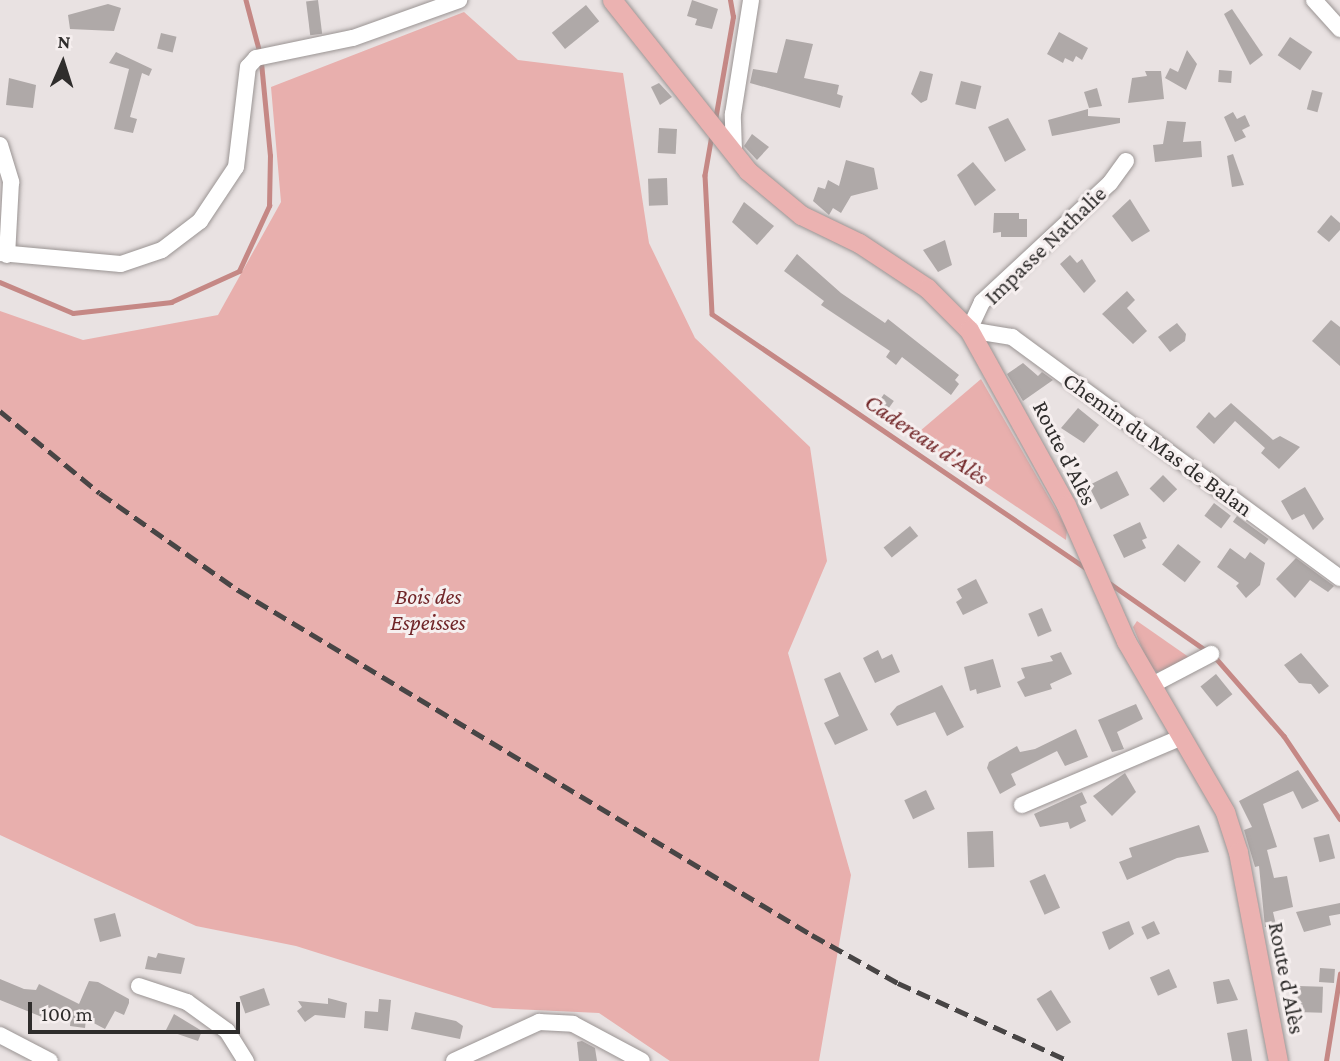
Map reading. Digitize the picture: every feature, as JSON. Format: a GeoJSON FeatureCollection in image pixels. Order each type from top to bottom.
{"type":"FeatureCollection","features":[{"type":"Feature","properties":{"kind":"main road","name":"Route d'Alès"},"geometry":{"type":"LineString","coordinates":[[612,0],[748,171],[801,215],[859,243],[927,288],[969,330],[1066,505],[1109,604],[1224,812],[1238,852],[1278,1061]]}},
{"type":"Feature","properties":{"kind":"street"},"geometry":{"type":"LineString","coordinates":[[0,145],[11,183],[3,254],[121,264],[162,250],[200,221],[236,167],[248,67],[256,58],[353,38],[459,0]]}},
{"type":"Feature","properties":{"kind":"street"},"geometry":{"type":"LineString","coordinates":[[728,144],[751,0]]}},
{"type":"Feature","properties":{"kind":"street"},"geometry":{"type":"LineString","coordinates":[[1314,0],[1340,29]]}},
{"type":"Feature","properties":{"kind":"street","name":"Impasse Nathalie"},"geometry":{"type":"LineString","coordinates":[[969,330],[982,302],[1110,183],[1126,161]]}},
{"type":"Feature","properties":{"kind":"street","name":"Chemin du Mas de Balan"},"geometry":{"type":"LineString","coordinates":[[969,330],[1012,337],[1340,578]]}},
{"type":"Feature","properties":{"kind":"street"},"geometry":{"type":"LineString","coordinates":[[1152,685],[1211,654]]}},
{"type":"Feature","properties":{"kind":"street"},"geometry":{"type":"LineString","coordinates":[[1022,805],[1182,737]]}},
{"type":"Feature","properties":{"kind":"street"},"geometry":{"type":"LineString","coordinates":[[139,986],[187,1002],[228,1031],[246,1061]]}},
{"type":"Feature","properties":{"kind":"street"},"geometry":{"type":"LineString","coordinates":[[454,1061],[539,1022],[573,1024],[642,1061]]}},
{"type":"Feature","properties":{"kind":"street"},"geometry":{"type":"LineString","coordinates":[[0,1035],[50,1061]]}},
{"type":"Feature","properties":{"kind":"green space","name":"Bois des Espeisses"},"geometry":{"type":"Polygon","coordinates":[[[464,12],[518,60],[623,73],[649,243],[695,338],[810,447],[827,561],[788,653],[851,875],[819,1061],[670,1061],[599,1013],[493,1008],[296,946],[196,926],[0,835],[0,311],[83,340],[218,315],[281,202],[271,87],[464,12]]]}},
{"type":"Feature","properties":{"kind":"green space"},"geometry":{"type":"Polygon","coordinates":[[[981,379],[1067,529],[1066,540],[913,437],[981,379]]]}},
{"type":"Feature","properties":{"kind":"green space"},"geometry":{"type":"Polygon","coordinates":[[[1137,621],[1193,660],[1157,672],[1149,665],[1133,627],[1137,621]]]}},
{"type":"Feature","properties":{"kind":"building"},"geometry":{"type":"Polygon","coordinates":[[[318,0],[322,34],[310,35],[306,1],[318,0]]]}},
{"type":"Feature","properties":{"kind":"building"},"geometry":{"type":"Polygon","coordinates":[[[692,0],[718,9],[712,29],[695,25],[697,19],[687,16],[692,0]]]}},
{"type":"Feature","properties":{"kind":"building"},"geometry":{"type":"Polygon","coordinates":[[[108,4],[121,8],[114,31],[70,29],[68,15],[108,4]]]}},
{"type":"Feature","properties":{"kind":"building"},"geometry":{"type":"Polygon","coordinates":[[[586,5],[599,21],[565,49],[552,33],[586,5]]]}},
{"type":"Feature","properties":{"kind":"building"},"geometry":{"type":"Polygon","coordinates":[[[1232,9],[1263,55],[1250,65],[1224,14],[1232,9]]]}},
{"type":"Feature","properties":{"kind":"building"},"geometry":{"type":"Polygon","coordinates":[[[1059,32],[1088,48],[1082,60],[1076,56],[1073,62],[1065,58],[1063,63],[1047,54],[1059,32]]]}},
{"type":"Feature","properties":{"kind":"building"},"geometry":{"type":"Polygon","coordinates":[[[161,33],[177,37],[173,52],[157,49],[161,33]]]}},
{"type":"Feature","properties":{"kind":"building"},"geometry":{"type":"Polygon","coordinates":[[[1290,37],[1312,52],[1300,70],[1278,55],[1290,37]]]}},
{"type":"Feature","properties":{"kind":"building"},"geometry":{"type":"Polygon","coordinates":[[[786,39],[813,44],[804,78],[839,85],[837,94],[843,96],[840,108],[750,83],[753,69],[777,73],[786,39]]]}},
{"type":"Feature","properties":{"kind":"building"},"geometry":{"type":"Polygon","coordinates":[[[1187,50],[1197,64],[1186,90],[1165,78],[1170,68],[1178,72],[1187,50]]]}},
{"type":"Feature","properties":{"kind":"building"},"geometry":{"type":"Polygon","coordinates":[[[116,52],[152,69],[149,76],[142,73],[130,117],[137,119],[133,133],[114,129],[129,69],[109,63],[116,52]]]}},
{"type":"Feature","properties":{"kind":"building"},"geometry":{"type":"Polygon","coordinates":[[[1219,70],[1232,71],[1231,83],[1218,82],[1219,70]]]}},
{"type":"Feature","properties":{"kind":"building"},"geometry":{"type":"Polygon","coordinates":[[[920,71],[933,74],[927,100],[921,103],[911,94],[920,71]]]}},
{"type":"Feature","properties":{"kind":"building"},"geometry":{"type":"Polygon","coordinates":[[[1145,71],[1161,71],[1164,99],[1128,103],[1132,78],[1147,76],[1145,71]]]}},
{"type":"Feature","properties":{"kind":"building"},"geometry":{"type":"Polygon","coordinates":[[[9,78],[36,85],[33,108],[6,105],[9,78]]]}},
{"type":"Feature","properties":{"kind":"building"},"geometry":{"type":"Polygon","coordinates":[[[961,81],[981,86],[976,109],[955,104],[961,81]]]}},
{"type":"Feature","properties":{"kind":"building"},"geometry":{"type":"Polygon","coordinates":[[[659,83],[672,97],[660,105],[651,87],[659,83]]]}},
{"type":"Feature","properties":{"kind":"building"},"geometry":{"type":"Polygon","coordinates":[[[1097,88],[1102,106],[1089,108],[1084,92],[1097,88]]]}},
{"type":"Feature","properties":{"kind":"building"},"geometry":{"type":"Polygon","coordinates":[[[1312,90],[1323,93],[1317,112],[1307,109],[1312,90]]]}},
{"type":"Feature","properties":{"kind":"building"},"geometry":{"type":"Polygon","coordinates":[[[1088,109],[1088,116],[1120,118],[1120,123],[1052,136],[1048,120],[1088,109]]]}},
{"type":"Feature","properties":{"kind":"building"},"geometry":{"type":"Polygon","coordinates":[[[1233,112],[1237,119],[1245,115],[1250,126],[1242,130],[1246,137],[1235,142],[1224,117],[1233,112]]]}},
{"type":"Feature","properties":{"kind":"building"},"geometry":{"type":"Polygon","coordinates":[[[1008,118],[1026,150],[1005,162],[988,127],[1008,118]]]}},
{"type":"Feature","properties":{"kind":"building"},"geometry":{"type":"Polygon","coordinates":[[[1167,121],[1186,122],[1183,142],[1201,141],[1202,157],[1155,162],[1153,145],[1163,144],[1167,121]]]}},
{"type":"Feature","properties":{"kind":"building"},"geometry":{"type":"Polygon","coordinates":[[[659,128],[677,129],[676,154],[658,153],[659,128]]]}},
{"type":"Feature","properties":{"kind":"building"},"geometry":{"type":"Polygon","coordinates":[[[752,134],[769,147],[757,160],[744,146],[752,134]]]}},
{"type":"Feature","properties":{"kind":"building"},"geometry":{"type":"Polygon","coordinates":[[[1233,154],[1244,185],[1232,187],[1227,156],[1233,154]]]}},
{"type":"Feature","properties":{"kind":"building"},"geometry":{"type":"Polygon","coordinates":[[[846,160],[874,168],[878,189],[851,196],[841,213],[833,208],[829,215],[813,201],[818,187],[825,189],[828,180],[839,186],[846,160]]]}},
{"type":"Feature","properties":{"kind":"building"},"geometry":{"type":"Polygon","coordinates":[[[973,162],[996,190],[975,206],[957,175],[973,162]]]}},
{"type":"Feature","properties":{"kind":"building"},"geometry":{"type":"Polygon","coordinates":[[[667,178],[668,205],[649,206],[648,179],[667,178]]]}},
{"type":"Feature","properties":{"kind":"building"},"geometry":{"type":"Polygon","coordinates":[[[1130,199],[1150,231],[1132,242],[1112,216],[1130,199]]]}},
{"type":"Feature","properties":{"kind":"building"},"geometry":{"type":"Polygon","coordinates":[[[744,202],[774,226],[757,245],[732,222],[744,202]]]}},
{"type":"Feature","properties":{"kind":"building"},"geometry":{"type":"Polygon","coordinates":[[[994,213],[1019,213],[1019,219],[1027,219],[1027,237],[1001,237],[1001,232],[993,233],[994,213]]]}},
{"type":"Feature","properties":{"kind":"building"},"geometry":{"type":"Polygon","coordinates":[[[1331,215],[1340,223],[1340,230],[1329,242],[1317,232],[1331,215]]]}},
{"type":"Feature","properties":{"kind":"building"},"geometry":{"type":"Polygon","coordinates":[[[945,240],[952,265],[938,272],[923,250],[945,240]]]}},
{"type":"Feature","properties":{"kind":"building"},"geometry":{"type":"Polygon","coordinates":[[[797,254],[841,293],[885,323],[888,319],[959,375],[955,380],[959,384],[951,395],[902,357],[896,365],[886,357],[890,351],[821,305],[824,301],[784,271],[797,254]]]}},
{"type":"Feature","properties":{"kind":"building"},"geometry":{"type":"Polygon","coordinates":[[[1070,255],[1077,263],[1082,259],[1096,281],[1084,293],[1060,264],[1070,255]]]}},
{"type":"Feature","properties":{"kind":"building"},"geometry":{"type":"Polygon","coordinates":[[[1127,291],[1135,300],[1127,308],[1147,331],[1133,344],[1102,314],[1127,291]]]}},
{"type":"Feature","properties":{"kind":"building"},"geometry":{"type":"Polygon","coordinates":[[[1331,320],[1340,327],[1340,366],[1312,341],[1331,320]]]}},
{"type":"Feature","properties":{"kind":"building"},"geometry":{"type":"Polygon","coordinates":[[[1177,323],[1186,334],[1185,341],[1170,352],[1158,337],[1177,323]]]}},
{"type":"Feature","properties":{"kind":"building"},"geometry":{"type":"Polygon","coordinates":[[[1023,363],[1038,376],[1042,372],[1053,380],[1023,401],[1007,374],[1023,363]]]}},
{"type":"Feature","properties":{"kind":"building"},"geometry":{"type":"Polygon","coordinates":[[[884,394],[894,401],[886,412],[876,405],[884,394]]]}},
{"type":"Feature","properties":{"kind":"building"},"geometry":{"type":"Polygon","coordinates":[[[1231,403],[1273,440],[1280,436],[1300,447],[1279,469],[1261,453],[1265,448],[1235,421],[1214,444],[1196,427],[1209,412],[1215,418],[1231,403]]]}},
{"type":"Feature","properties":{"kind":"building"},"geometry":{"type":"Polygon","coordinates":[[[1078,408],[1099,425],[1084,443],[1061,428],[1078,408]]]}},
{"type":"Feature","properties":{"kind":"building"},"geometry":{"type":"Polygon","coordinates":[[[1117,471],[1129,495],[1101,510],[1088,486],[1117,471]]]}},
{"type":"Feature","properties":{"kind":"building"},"geometry":{"type":"Polygon","coordinates":[[[1163,475],[1177,489],[1164,503],[1150,488],[1163,475]]]}},
{"type":"Feature","properties":{"kind":"building"},"geometry":{"type":"Polygon","coordinates":[[[1305,487],[1324,519],[1313,530],[1304,514],[1292,520],[1281,501],[1305,487]]]}},
{"type":"Feature","properties":{"kind":"building"},"geometry":{"type":"Polygon","coordinates":[[[1214,503],[1231,516],[1221,528],[1204,516],[1214,503]]]}},
{"type":"Feature","properties":{"kind":"building"},"geometry":{"type":"Polygon","coordinates":[[[1237,516],[1269,539],[1264,545],[1233,522],[1237,516]]]}},
{"type":"Feature","properties":{"kind":"building"},"geometry":{"type":"Polygon","coordinates":[[[1140,522],[1147,538],[1142,540],[1146,548],[1124,558],[1113,535],[1140,522]]]}},
{"type":"Feature","properties":{"kind":"building"},"geometry":{"type":"Polygon","coordinates":[[[910,526],[918,536],[892,557],[884,547],[910,526]]]}},
{"type":"Feature","properties":{"kind":"building"},"geometry":{"type":"Polygon","coordinates":[[[1178,544],[1201,562],[1185,582],[1162,564],[1178,544]]]}},
{"type":"Feature","properties":{"kind":"building"},"geometry":{"type":"Polygon","coordinates":[[[1230,548],[1245,559],[1250,552],[1265,563],[1260,585],[1246,598],[1236,586],[1239,583],[1217,567],[1230,548]]]}},
{"type":"Feature","properties":{"kind":"building"},"geometry":{"type":"Polygon","coordinates":[[[1296,558],[1334,586],[1328,592],[1310,580],[1295,598],[1276,579],[1296,558]]]}},
{"type":"Feature","properties":{"kind":"building"},"geometry":{"type":"Polygon","coordinates":[[[976,579],[988,603],[963,615],[956,602],[962,598],[957,589],[976,579]]]}},
{"type":"Feature","properties":{"kind":"building"},"geometry":{"type":"Polygon","coordinates":[[[1042,608],[1052,631],[1038,637],[1028,614],[1042,608]]]}},
{"type":"Feature","properties":{"kind":"building"},"geometry":{"type":"Polygon","coordinates":[[[878,650],[882,659],[892,654],[900,672],[875,683],[863,658],[878,650]]]}},
{"type":"Feature","properties":{"kind":"building"},"geometry":{"type":"Polygon","coordinates":[[[1061,652],[1072,674],[1050,684],[1052,689],[1025,697],[1017,682],[1025,678],[1021,668],[1053,661],[1050,656],[1061,652]]]}},
{"type":"Feature","properties":{"kind":"building"},"geometry":{"type":"Polygon","coordinates":[[[1301,653],[1329,686],[1319,694],[1311,684],[1299,683],[1284,665],[1301,653]]]}},
{"type":"Feature","properties":{"kind":"building"},"geometry":{"type":"Polygon","coordinates":[[[993,659],[1001,687],[977,694],[976,689],[970,691],[964,667],[993,659]]]}},
{"type":"Feature","properties":{"kind":"building"},"geometry":{"type":"Polygon","coordinates":[[[840,672],[868,730],[835,745],[824,723],[839,716],[824,679],[840,672]]]}},
{"type":"Feature","properties":{"kind":"building"},"geometry":{"type":"Polygon","coordinates":[[[1216,674],[1232,694],[1217,707],[1200,687],[1216,674]]]}},
{"type":"Feature","properties":{"kind":"building"},"geometry":{"type":"Polygon","coordinates":[[[942,685],[964,727],[947,736],[935,712],[897,726],[890,714],[897,706],[942,685]]]}},
{"type":"Feature","properties":{"kind":"building"},"geometry":{"type":"Polygon","coordinates":[[[1136,704],[1143,719],[1117,732],[1124,749],[1112,752],[1098,720],[1136,704]]]}},
{"type":"Feature","properties":{"kind":"building"},"geometry":{"type":"Polygon","coordinates":[[[1076,729],[1088,757],[1065,766],[1057,751],[1011,774],[1016,785],[1000,794],[987,768],[989,762],[1017,746],[1020,752],[1035,749],[1076,729]]]}},
{"type":"Feature","properties":{"kind":"building"},"geometry":{"type":"Polygon","coordinates":[[[1298,770],[1319,801],[1302,809],[1293,791],[1263,804],[1277,847],[1267,850],[1274,878],[1287,876],[1293,907],[1273,912],[1276,925],[1265,927],[1259,866],[1255,867],[1244,830],[1252,827],[1239,801],[1298,770]]]}},
{"type":"Feature","properties":{"kind":"building"},"geometry":{"type":"Polygon","coordinates":[[[1125,773],[1136,792],[1112,816],[1093,796],[1125,773]]]}},
{"type":"Feature","properties":{"kind":"building"},"geometry":{"type":"Polygon","coordinates":[[[926,790],[935,809],[913,819],[904,800],[926,790]]]}},
{"type":"Feature","properties":{"kind":"building"},"geometry":{"type":"Polygon","coordinates":[[[1082,792],[1087,803],[1080,806],[1086,821],[1070,829],[1068,822],[1040,827],[1034,814],[1082,792]]]}},
{"type":"Feature","properties":{"kind":"building"},"geometry":{"type":"Polygon","coordinates":[[[1199,825],[1209,852],[1177,858],[1127,880],[1119,862],[1132,857],[1129,848],[1199,825]]]}},
{"type":"Feature","properties":{"kind":"building"},"geometry":{"type":"Polygon","coordinates":[[[993,831],[994,867],[968,868],[967,832],[993,831]]]}},
{"type":"Feature","properties":{"kind":"building"},"geometry":{"type":"Polygon","coordinates":[[[1329,834],[1335,858],[1320,862],[1313,838],[1329,834]]]}},
{"type":"Feature","properties":{"kind":"building"},"geometry":{"type":"Polygon","coordinates":[[[1045,874],[1060,908],[1045,915],[1029,881],[1045,874]]]}},
{"type":"Feature","properties":{"kind":"building"},"geometry":{"type":"Polygon","coordinates":[[[1340,903],[1340,914],[1329,916],[1331,925],[1304,932],[1296,912],[1340,903]]]}},
{"type":"Feature","properties":{"kind":"building"},"geometry":{"type":"Polygon","coordinates":[[[115,913],[121,936],[100,942],[94,919],[115,913]]]}},
{"type":"Feature","properties":{"kind":"building"},"geometry":{"type":"Polygon","coordinates":[[[1129,921],[1134,934],[1109,950],[1102,932],[1129,921]]]}},
{"type":"Feature","properties":{"kind":"building"},"geometry":{"type":"Polygon","coordinates":[[[1154,921],[1160,934],[1147,940],[1141,927],[1154,921]]]}},
{"type":"Feature","properties":{"kind":"building"},"geometry":{"type":"Polygon","coordinates":[[[158,953],[185,958],[181,974],[145,969],[148,956],[156,958],[158,953]]]}},
{"type":"Feature","properties":{"kind":"building"},"geometry":{"type":"Polygon","coordinates":[[[1320,968],[1335,969],[1334,983],[1319,982],[1320,968]]]}},
{"type":"Feature","properties":{"kind":"building"},"geometry":{"type":"Polygon","coordinates":[[[1169,969],[1177,987],[1158,996],[1150,978],[1169,969]]]}},
{"type":"Feature","properties":{"kind":"building"},"geometry":{"type":"Polygon","coordinates":[[[0,979],[24,989],[36,990],[39,984],[79,1004],[89,981],[98,982],[129,999],[129,1003],[124,1015],[115,1011],[105,1029],[86,1019],[85,1028],[70,1026],[71,1017],[45,1006],[42,1017],[0,1000],[0,979]]]}},
{"type":"Feature","properties":{"kind":"building"},"geometry":{"type":"Polygon","coordinates":[[[1229,979],[1238,1000],[1217,1004],[1213,982],[1229,979]]]}},
{"type":"Feature","properties":{"kind":"building"},"geometry":{"type":"Polygon","coordinates":[[[1298,986],[1323,987],[1322,1013],[1297,1012],[1298,986]]]}},
{"type":"Feature","properties":{"kind":"building"},"geometry":{"type":"Polygon","coordinates":[[[264,988],[270,1005],[245,1013],[239,996],[264,988]]]}},
{"type":"Feature","properties":{"kind":"building"},"geometry":{"type":"Polygon","coordinates":[[[1051,990],[1071,1022],[1057,1031],[1037,999],[1051,990]]]}},
{"type":"Feature","properties":{"kind":"building"},"geometry":{"type":"Polygon","coordinates":[[[328,998],[347,1003],[345,1018],[315,1015],[305,1022],[297,1011],[302,1007],[298,1001],[328,1004],[328,998]]]}},
{"type":"Feature","properties":{"kind":"building"},"geometry":{"type":"Polygon","coordinates":[[[379,999],[391,1000],[388,1031],[364,1028],[365,1011],[378,1012],[379,999]]]}},
{"type":"Feature","properties":{"kind":"building"},"geometry":{"type":"Polygon","coordinates":[[[415,1012],[456,1021],[463,1026],[460,1039],[411,1029],[415,1012]]]}},
{"type":"Feature","properties":{"kind":"building"},"geometry":{"type":"Polygon","coordinates":[[[174,1014],[202,1031],[198,1041],[166,1030],[174,1014]]]}},
{"type":"Feature","properties":{"kind":"building"},"geometry":{"type":"Polygon","coordinates":[[[1247,1029],[1252,1061],[1232,1061],[1227,1033],[1247,1029]]]}},
{"type":"Feature","properties":{"kind":"building"},"geometry":{"type":"Polygon","coordinates":[[[582,1041],[595,1048],[597,1061],[579,1061],[577,1042],[582,1041]]]}},
{"type":"Feature","properties":{"kind":"waterway","name":"Cadereau d'Alès"},"geometry":{"type":"LineString","coordinates":[[246,0],[260,53]]}},
{"type":"Feature","properties":{"kind":"waterway","name":"Cadereau d'Alès"},"geometry":{"type":"LineString","coordinates":[[715,120],[733,17],[730,0]]}},
{"type":"Feature","properties":{"kind":"waterway","name":"Cadereau d'Alès"},"geometry":{"type":"LineString","coordinates":[[0,282],[73,313],[171,302],[239,271],[269,206],[270,156],[261,62]]}},
{"type":"Feature","properties":{"kind":"waterway","name":"Cadereau d'Alès"},"geometry":{"type":"LineString","coordinates":[[712,135],[705,175],[712,314],[1086,568]]}},
{"type":"Feature","properties":{"kind":"waterway","name":"Cadereau d'Alès"},"geometry":{"type":"LineString","coordinates":[[1108,582],[1207,651]]}},
{"type":"Feature","properties":{"kind":"waterway","name":"Cadereau d'Alès"},"geometry":{"type":"LineString","coordinates":[[1214,656],[1284,736],[1340,819]]}},
{"type":"Feature","properties":{"kind":"waterway","name":"Cadereau d'Alès"},"geometry":{"type":"LineString","coordinates":[[1326,1061],[1340,974]]}},
{"type":"Feature","properties":{"kind":"railway"},"geometry":{"type":"LineString","coordinates":[[0,411],[100,493],[238,590],[812,935],[898,983],[1069,1061]]}}]}
